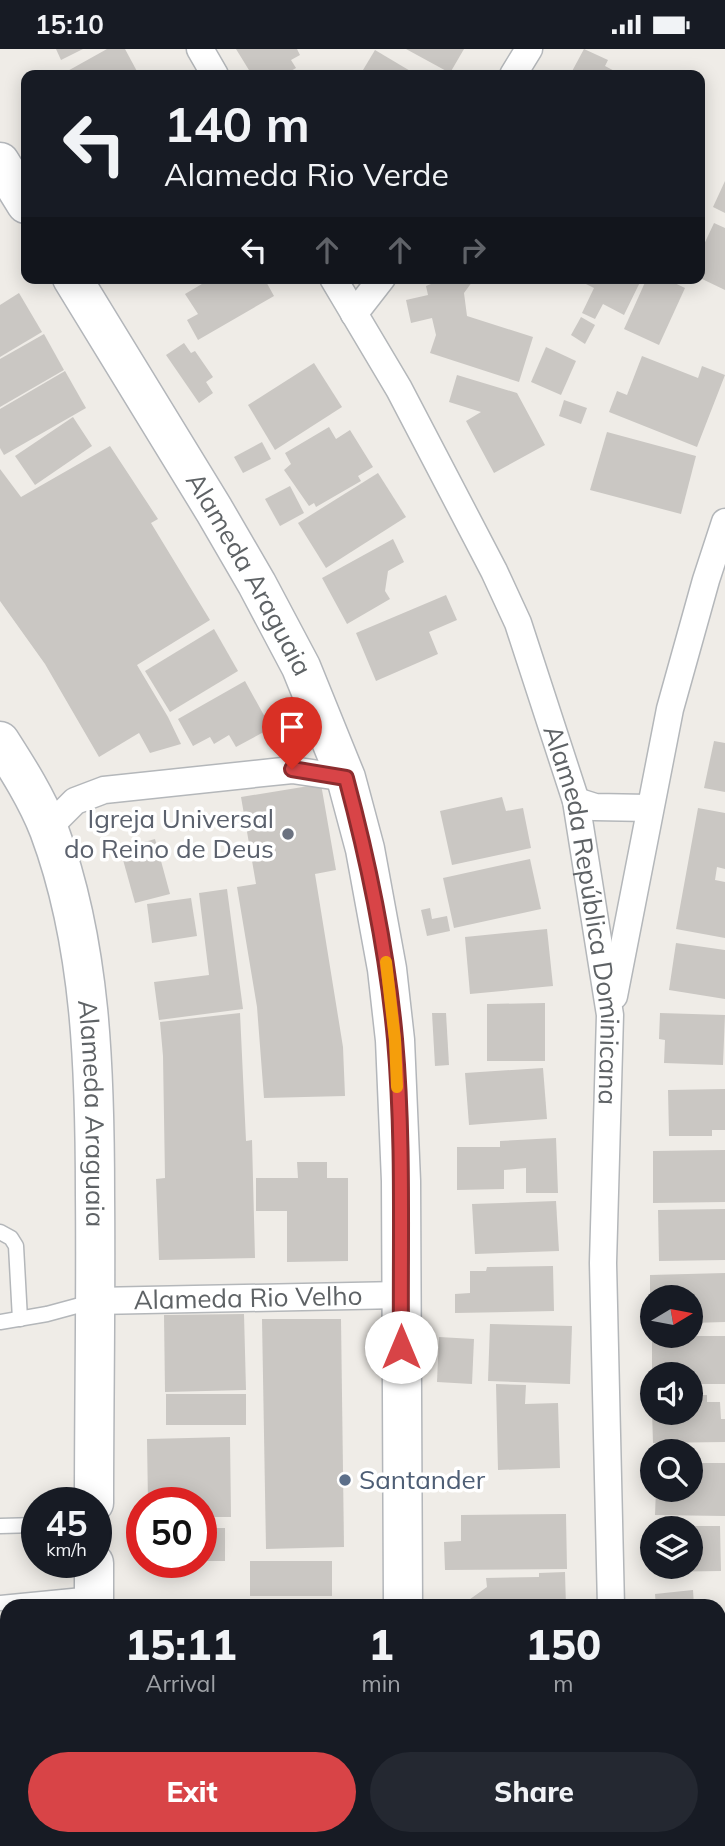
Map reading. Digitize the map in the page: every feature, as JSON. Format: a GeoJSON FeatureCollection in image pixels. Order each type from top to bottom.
{"type":"FeatureCollection","features":[{"type":"Feature","properties":{"kind":"main road"},"geometry":{"type":"LineString","coordinates":[[0,162],[21,196]]}},
{"type":"Feature","properties":{"kind":"main road","name":"Alameda Araguaia"},"geometry":{"type":"LineString","coordinates":[[76,284],[257,584],[301,667],[346,778],[365,849],[387,969],[395,1040],[401,1181],[403,1599]]}},
{"type":"Feature","properties":{"kind":"main road","name":"Alameda Araguaia"},"geometry":{"type":"LineString","coordinates":[[0,741],[48,828],[67,893],[90,1020],[95,1096],[94,1487]]}},
{"type":"Feature","properties":{"kind":"street"},"geometry":{"type":"LineString","coordinates":[[200,49],[212,70]]}},
{"type":"Feature","properties":{"kind":"street"},"geometry":{"type":"LineString","coordinates":[[516,70],[529,49]]}},
{"type":"Feature","properties":{"kind":"street","name":"Alameda República Dominicana"},"geometry":{"type":"LineString","coordinates":[[336,284],[405,401],[494,571],[518,623],[576,801],[610,1015],[603,1263],[611,1599]]}},
{"type":"Feature","properties":{"kind":"street"},"geometry":{"type":"LineString","coordinates":[[354,314],[377,284]]}},
{"type":"Feature","properties":{"kind":"street"},"geometry":{"type":"LineString","coordinates":[[610,1015],[670,709],[725,522]]}},
{"type":"Feature","properties":{"kind":"street"},"geometry":{"type":"LineString","coordinates":[[48,828],[75,801],[104,790],[292,769],[346,778]]}},
{"type":"Feature","properties":{"kind":"street"},"geometry":{"type":"LineString","coordinates":[[576,801],[595,807],[649,808]]}},
{"type":"Feature","properties":{"kind":"street","name":"Alameda Rio Velho"},"geometry":{"type":"LineString","coordinates":[[96,1301],[400,1295]]}},
{"type":"Feature","properties":{"kind":"lane"},"geometry":{"type":"LineString","coordinates":[[0,1232],[11,1238],[16,1246],[20,1319]]}},
{"type":"Feature","properties":{"kind":"lane"},"geometry":{"type":"LineString","coordinates":[[0,1322],[96,1301]]}},
{"type":"Feature","properties":{"kind":"lane"},"geometry":{"type":"LineString","coordinates":[[0,1526],[21,1525]]}},
{"type":"Feature","properties":{"kind":"lane"},"geometry":{"type":"LineString","coordinates":[[25,1599],[94,1588]]}},
{"type":"Feature","properties":{"kind":"building"},"geometry":{"type":"Polygon","coordinates":[[[56,49],[83,49],[61,60],[56,49]]]}},
{"type":"Feature","properties":{"kind":"building"},"geometry":{"type":"Polygon","coordinates":[[[107,49],[125,49],[136,70],[69,70],[107,49]]]}},
{"type":"Feature","properties":{"kind":"building"},"geometry":{"type":"Polygon","coordinates":[[[236,49],[297,49],[300,55],[291,60],[296,68],[293,70],[249,70],[236,49]]]}},
{"type":"Feature","properties":{"kind":"building"},"geometry":{"type":"Polygon","coordinates":[[[406,49],[464,49],[452,70],[444,70],[406,49]]]}},
{"type":"Feature","properties":{"kind":"building"},"geometry":{"type":"Polygon","coordinates":[[[584,49],[608,60],[605,66],[613,70],[573,70],[584,49]]]}},
{"type":"Feature","properties":{"kind":"building"},"geometry":{"type":"Polygon","coordinates":[[[375,50],[409,70],[363,70],[375,50]]]}},
{"type":"Feature","properties":{"kind":"building"},"geometry":{"type":"Polygon","coordinates":[[[725,181],[725,213],[713,207],[725,181]]]}},
{"type":"Feature","properties":{"kind":"building"},"geometry":{"type":"Polygon","coordinates":[[[714,223],[725,228],[725,290],[705,280],[705,242],[714,223]]]}},
{"type":"Feature","properties":{"kind":"building"},"geometry":{"type":"Polygon","coordinates":[[[202,284],[267,284],[274,296],[198,340],[187,320],[198,314],[185,294],[202,284]]]}},
{"type":"Feature","properties":{"kind":"building"},"geometry":{"type":"Polygon","coordinates":[[[471,284],[464,293],[467,316],[533,337],[519,382],[430,353],[436,335],[432,318],[411,323],[406,300],[428,295],[426,286],[471,284]]]}},
{"type":"Feature","properties":{"kind":"building"},"geometry":{"type":"Polygon","coordinates":[[[586,284],[639,284],[624,315],[603,304],[595,319],[582,313],[594,288],[586,284]]]}},
{"type":"Feature","properties":{"kind":"building"},"geometry":{"type":"Polygon","coordinates":[[[644,284],[677,284],[685,288],[659,345],[624,329],[644,284]]]}},
{"type":"Feature","properties":{"kind":"building"},"geometry":{"type":"Polygon","coordinates":[[[19,293],[42,332],[0,357],[0,305],[19,293]]]}},
{"type":"Feature","properties":{"kind":"building"},"geometry":{"type":"Polygon","coordinates":[[[581,317],[595,325],[585,344],[571,335],[581,317]]]}},
{"type":"Feature","properties":{"kind":"building"},"geometry":{"type":"Polygon","coordinates":[[[44,334],[64,370],[0,407],[0,359],[44,334]]]}},
{"type":"Feature","properties":{"kind":"building"},"geometry":{"type":"Polygon","coordinates":[[[184,343],[191,353],[195,351],[213,377],[206,382],[213,393],[199,403],[166,355],[184,343]]]}},
{"type":"Feature","properties":{"kind":"building"},"geometry":{"type":"Polygon","coordinates":[[[546,347],[576,361],[561,395],[531,382],[546,347]]]}},
{"type":"Feature","properties":{"kind":"building"},"geometry":{"type":"Polygon","coordinates":[[[642,356],[698,378],[702,366],[725,375],[697,447],[609,412],[617,391],[627,395],[642,356]]]}},
{"type":"Feature","properties":{"kind":"building"},"geometry":{"type":"Polygon","coordinates":[[[314,363],[342,407],[275,450],[248,405],[314,363]]]}},
{"type":"Feature","properties":{"kind":"building"},"geometry":{"type":"Polygon","coordinates":[[[65,371],[86,408],[4,455],[0,448],[0,409],[65,371]]]}},
{"type":"Feature","properties":{"kind":"building"},"geometry":{"type":"Polygon","coordinates":[[[457,375],[517,393],[545,445],[494,473],[466,421],[481,412],[449,402],[457,375]]]}},
{"type":"Feature","properties":{"kind":"building"},"geometry":{"type":"Polygon","coordinates":[[[564,400],[587,408],[581,424],[559,416],[564,400]]]}},
{"type":"Feature","properties":{"kind":"building"},"geometry":{"type":"Polygon","coordinates":[[[73,417],[92,446],[35,485],[15,456],[73,417]]]}},
{"type":"Feature","properties":{"kind":"building"},"geometry":{"type":"Polygon","coordinates":[[[329,427],[336,439],[350,430],[373,467],[358,476],[361,481],[316,507],[314,503],[309,506],[284,470],[291,464],[285,453],[329,427]]]}},
{"type":"Feature","properties":{"kind":"building"},"geometry":{"type":"Polygon","coordinates":[[[607,432],[696,456],[681,514],[590,490],[607,432]]]}},
{"type":"Feature","properties":{"kind":"building"},"geometry":{"type":"Polygon","coordinates":[[[262,442],[271,459],[243,473],[234,457],[262,442]]]}},
{"type":"Feature","properties":{"kind":"building"},"geometry":{"type":"Polygon","coordinates":[[[110,446],[158,519],[151,523],[210,620],[137,665],[181,744],[150,753],[139,733],[99,757],[45,664],[0,601],[0,469],[21,497],[110,446]]]}},
{"type":"Feature","properties":{"kind":"building"},"geometry":{"type":"Polygon","coordinates":[[[378,473],[406,517],[326,568],[298,523],[378,473]]]}},
{"type":"Feature","properties":{"kind":"building"},"geometry":{"type":"Polygon","coordinates":[[[290,486],[304,513],[280,526],[265,499],[290,486]]]}},
{"type":"Feature","properties":{"kind":"building"},"geometry":{"type":"Polygon","coordinates":[[[393,539],[404,562],[388,571],[385,591],[390,599],[347,624],[322,578],[393,539]]]}},
{"type":"Feature","properties":{"kind":"building"},"geometry":{"type":"Polygon","coordinates":[[[446,595],[457,620],[429,632],[438,654],[376,681],[356,633],[446,595]]]}},
{"type":"Feature","properties":{"kind":"building"},"geometry":{"type":"Polygon","coordinates":[[[214,629],[238,671],[170,712],[145,671],[214,629]]]}},
{"type":"Feature","properties":{"kind":"building"},"geometry":{"type":"Polygon","coordinates":[[[245,681],[271,728],[236,747],[229,735],[214,744],[210,737],[193,746],[178,719],[245,681]]]}},
{"type":"Feature","properties":{"kind":"building"},"geometry":{"type":"Polygon","coordinates":[[[714,741],[725,743],[725,792],[704,788],[714,741]]]}},
{"type":"Feature","properties":{"kind":"building"},"geometry":{"type":"Polygon","coordinates":[[[321,784],[336,870],[315,874],[343,1047],[345,1096],[264,1098],[257,1007],[237,887],[256,884],[241,797],[321,784]]]}},
{"type":"Feature","properties":{"kind":"building"},"geometry":{"type":"Polygon","coordinates":[[[502,797],[506,811],[523,808],[531,848],[452,865],[440,811],[502,797]]]}},
{"type":"Feature","properties":{"kind":"building"},"geometry":{"type":"Polygon","coordinates":[[[698,808],[725,813],[725,869],[717,867],[715,880],[725,882],[725,938],[676,929],[698,808]]]}},
{"type":"Feature","properties":{"kind":"building"},"geometry":{"type":"Polygon","coordinates":[[[155,839],[170,894],[135,903],[120,849],[155,839]]]}},
{"type":"Feature","properties":{"kind":"building"},"geometry":{"type":"Polygon","coordinates":[[[530,859],[541,909],[454,928],[443,878],[530,859]]]}},
{"type":"Feature","properties":{"kind":"building"},"geometry":{"type":"Polygon","coordinates":[[[227,889],[243,1009],[159,1020],[154,982],[209,975],[199,893],[227,889]]]}},
{"type":"Feature","properties":{"kind":"building"},"geometry":{"type":"Polygon","coordinates":[[[191,898],[197,936],[152,943],[147,904],[191,898]]]}},
{"type":"Feature","properties":{"kind":"building"},"geometry":{"type":"Polygon","coordinates":[[[430,908],[432,919],[447,916],[450,931],[427,936],[421,910],[430,908]]]}},
{"type":"Feature","properties":{"kind":"building"},"geometry":{"type":"Polygon","coordinates":[[[547,929],[553,986],[470,994],[465,937],[547,929]]]}},
{"type":"Feature","properties":{"kind":"building"},"geometry":{"type":"Polygon","coordinates":[[[676,943],[725,950],[725,999],[669,990],[676,943]]]}},
{"type":"Feature","properties":{"kind":"building"},"geometry":{"type":"Polygon","coordinates":[[[545,1003],[545,1061],[487,1061],[487,1004],[545,1003]]]}},
{"type":"Feature","properties":{"kind":"building"},"geometry":{"type":"Polygon","coordinates":[[[240,1013],[246,1141],[252,1140],[255,1258],[159,1260],[156,1179],[165,1178],[160,1022],[240,1013]]]}},
{"type":"Feature","properties":{"kind":"building"},"geometry":{"type":"Polygon","coordinates":[[[432,1013],[446,1013],[449,1065],[435,1066],[432,1013]]]}},
{"type":"Feature","properties":{"kind":"building"},"geometry":{"type":"Polygon","coordinates":[[[660,1013],[725,1015],[723,1065],[664,1063],[665,1040],[659,1039],[660,1013]]]}},
{"type":"Feature","properties":{"kind":"building"},"geometry":{"type":"Polygon","coordinates":[[[543,1068],[547,1119],[469,1125],[465,1073],[543,1068]]]}},
{"type":"Feature","properties":{"kind":"building"},"geometry":{"type":"Polygon","coordinates":[[[725,1089],[725,1130],[712,1130],[712,1136],[669,1136],[668,1090],[725,1089]]]}},
{"type":"Feature","properties":{"kind":"building"},"geometry":{"type":"Polygon","coordinates":[[[556,1138],[558,1193],[526,1193],[526,1168],[504,1170],[504,1189],[457,1190],[457,1147],[500,1147],[500,1141],[556,1138]]]}},
{"type":"Feature","properties":{"kind":"building"},"geometry":{"type":"Polygon","coordinates":[[[725,1150],[725,1202],[653,1203],[653,1151],[725,1150]]]}},
{"type":"Feature","properties":{"kind":"building"},"geometry":{"type":"Polygon","coordinates":[[[297,1162],[327,1162],[327,1178],[348,1178],[348,1261],[287,1262],[287,1211],[256,1211],[256,1178],[298,1178],[297,1162]]]}},
{"type":"Feature","properties":{"kind":"building"},"geometry":{"type":"Polygon","coordinates":[[[556,1201],[559,1251],[475,1254],[472,1204],[556,1201]]]}},
{"type":"Feature","properties":{"kind":"building"},"geometry":{"type":"Polygon","coordinates":[[[725,1209],[725,1260],[659,1261],[658,1210],[725,1209]]]}},
{"type":"Feature","properties":{"kind":"building"},"geometry":{"type":"Polygon","coordinates":[[[553,1266],[554,1311],[455,1313],[455,1294],[470,1293],[470,1271],[486,1271],[487,1267],[553,1266]]]}},
{"type":"Feature","properties":{"kind":"building"},"geometry":{"type":"Polygon","coordinates":[[[725,1273],[725,1322],[704,1323],[704,1285],[650,1285],[650,1275],[725,1273]]]}},
{"type":"Feature","properties":{"kind":"building"},"geometry":{"type":"Polygon","coordinates":[[[244,1314],[246,1390],[165,1392],[164,1315],[244,1314]]]}},
{"type":"Feature","properties":{"kind":"building"},"geometry":{"type":"Polygon","coordinates":[[[262,1319],[341,1319],[344,1547],[266,1549],[262,1319]]]}},
{"type":"Feature","properties":{"kind":"building"},"geometry":{"type":"Polygon","coordinates":[[[490,1324],[572,1326],[570,1384],[488,1381],[490,1324]]]}},
{"type":"Feature","properties":{"kind":"building"},"geometry":{"type":"Polygon","coordinates":[[[704,1336],[725,1336],[725,1384],[703,1384],[703,1362],[652,1362],[652,1348],[703,1348],[704,1336]]]}},
{"type":"Feature","properties":{"kind":"building"},"geometry":{"type":"Polygon","coordinates":[[[439,1337],[474,1339],[472,1384],[437,1382],[439,1337]]]}},
{"type":"Feature","properties":{"kind":"building"},"geometry":{"type":"Polygon","coordinates":[[[496,1384],[526,1385],[525,1404],[558,1403],[560,1468],[498,1470],[496,1384]]]}},
{"type":"Feature","properties":{"kind":"building"},"geometry":{"type":"Polygon","coordinates":[[[166,1394],[246,1394],[246,1425],[166,1425],[166,1394]]]}},
{"type":"Feature","properties":{"kind":"building"},"geometry":{"type":"Polygon","coordinates":[[[703,1395],[707,1395],[707,1402],[720,1402],[721,1419],[725,1419],[725,1442],[653,1439],[652,1425],[703,1425],[703,1395]]]}},
{"type":"Feature","properties":{"kind":"building"},"geometry":{"type":"Polygon","coordinates":[[[230,1437],[231,1517],[217,1517],[217,1487],[148,1487],[147,1439],[230,1437]]]}},
{"type":"Feature","properties":{"kind":"building"},"geometry":{"type":"Polygon","coordinates":[[[703,1463],[725,1463],[725,1516],[655,1515],[656,1502],[703,1502],[703,1463]]]}},
{"type":"Feature","properties":{"kind":"building"},"geometry":{"type":"Polygon","coordinates":[[[566,1514],[567,1569],[445,1570],[444,1542],[461,1541],[461,1515],[566,1514]]]}},
{"type":"Feature","properties":{"kind":"building"},"geometry":{"type":"Polygon","coordinates":[[[703,1526],[720,1526],[721,1571],[703,1571],[703,1526]]]}},
{"type":"Feature","properties":{"kind":"building"},"geometry":{"type":"Polygon","coordinates":[[[217,1528],[225,1528],[225,1561],[217,1561],[217,1528]]]}},
{"type":"Feature","properties":{"kind":"building"},"geometry":{"type":"Polygon","coordinates":[[[250,1561],[332,1561],[332,1596],[250,1596],[250,1561]]]}},
{"type":"Feature","properties":{"kind":"building"},"geometry":{"type":"Polygon","coordinates":[[[565,1572],[566,1599],[470,1599],[487,1587],[486,1578],[539,1577],[539,1573],[565,1572]]]}},
{"type":"Feature","properties":{"kind":"building"},"geometry":{"type":"Polygon","coordinates":[[[693,1590],[694,1599],[655,1599],[655,1594],[693,1590]]]}},
{"type":"Feature","properties":{"kind":"slow traffic"},"geometry":{"type":"LineString","coordinates":[[386,962],[395,1040],[397,1087]]}},
{"type":"Feature","properties":{"kind":"place","name":"Igreja Universal do Reino de Deus"},"geometry":{"type":"Point","coordinates":[288,834]}},
{"type":"Feature","properties":{"kind":"place","name":"Santander"},"geometry":{"type":"Point","coordinates":[345,1480]}},
{"type":"Feature","properties":{"kind":"route"},"geometry":{"type":"LineString","coordinates":[[292,769],[346,778],[365,849],[387,969],[395,1040],[401,1181],[401,1347]]}}]}
